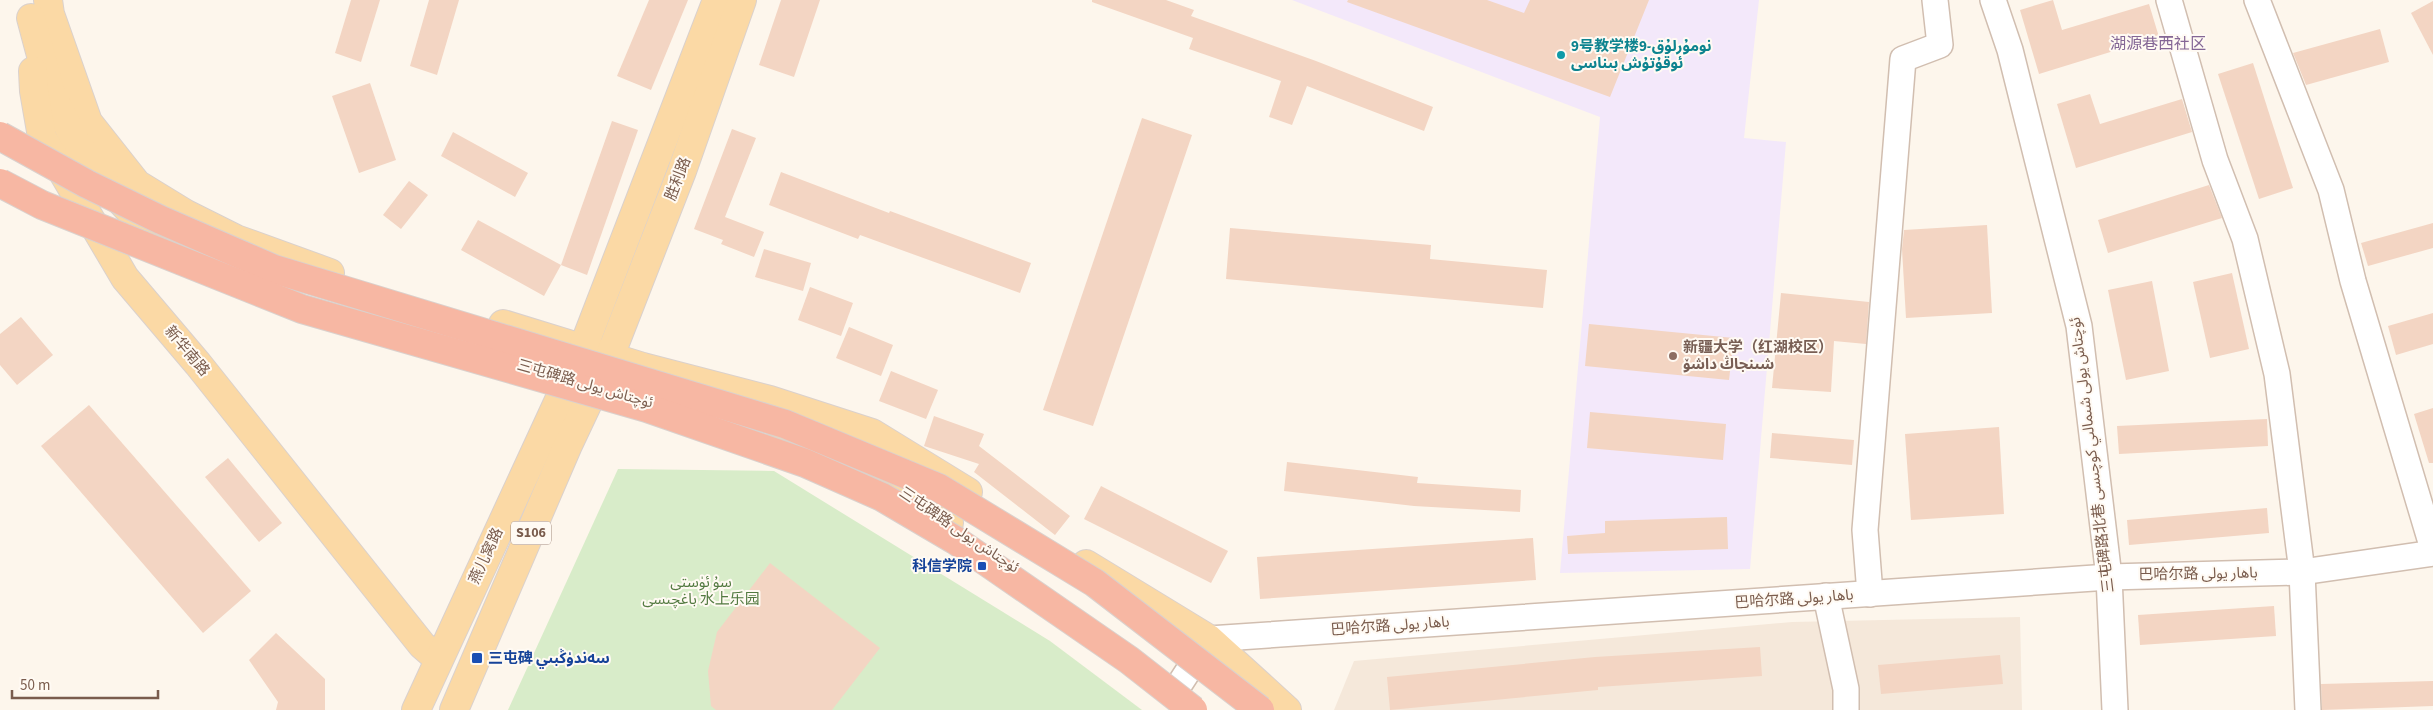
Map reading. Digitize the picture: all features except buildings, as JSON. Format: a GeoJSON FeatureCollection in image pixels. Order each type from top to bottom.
{"type":"FeatureCollection","features":[{"type":"Feature","properties":{"kind":"highway"},"geometry":{"type":"LineString","coordinates":[[0,136],[87,184],[161,220],[274,269],[785,424],[939,488],[1095,584],[1260,710]]}},
{"type":"Feature","properties":{"kind":"highway"},"geometry":{"type":"LineString","coordinates":[[0,183],[42,205],[302,309],[647,408],[805,463],[882,497],[955,540],[1129,660],[1193,710]]}},
{"type":"Feature","properties":{"kind":"main road","name":"胜利路"},"geometry":{"type":"LineString","coordinates":[[583,348],[717,0]]}},
{"type":"Feature","properties":{"kind":"main road","name":"胜利路"},"geometry":{"type":"LineString","coordinates":[[610,356],[682,172],[742,0]]}},
{"type":"Feature","properties":{"kind":"main road"},"geometry":{"type":"LineString","coordinates":[[35,6],[50,14],[88,122],[137,184],[186,214],[236,239],[314,268],[610,356],[770,400],[872,433],[1209,639],[1287,710]]}},
{"type":"Feature","properties":{"kind":"main road","name":"三屯碑路 ئۈچتاش يولى"},"geometry":{"type":"LineString","coordinates":[[35,6],[51,93],[76,142],[106,184],[143,226],[208,260],[278,293],[364,321],[597,386],[869,470],[988,549],[1179,685],[1206,710]]}},
{"type":"Feature","properties":{"kind":"main road","name":"新华南路"},"geometry":{"type":"LineString","coordinates":[[35,6],[34,90],[42,137],[125,278],[198,364],[422,645],[438,659]]}},
{"type":"Feature","properties":{"kind":"main road","name":"燕儿窝路"},"geometry":{"type":"LineString","coordinates":[[416,710],[583,348]]}},
{"type":"Feature","properties":{"kind":"main road","name":"燕儿窝路"},"geometry":{"type":"LineString","coordinates":[[454,710],[568,445],[610,356]]}},
{"type":"Feature","properties":{"kind":"street"},"geometry":{"type":"LineString","coordinates":[[1870,594],[1865,530],[1903,59],[1940,45],[1935,0]]}},
{"type":"Feature","properties":{"kind":"street","name":"三屯碑路北巷 ئۈچتاش يولى شىمالىي كوچىسى"},"geometry":{"type":"LineString","coordinates":[[1993,0],[2010,50],[2079,326],[2109,577],[2114,710]]}},
{"type":"Feature","properties":{"kind":"street"},"geometry":{"type":"LineString","coordinates":[[2169,0],[2215,160],[2245,239],[2277,374],[2302,572],[2308,710]]}},
{"type":"Feature","properties":{"kind":"street"},"geometry":{"type":"LineString","coordinates":[[2257,0],[2331,190],[2353,281],[2433,549]]}},
{"type":"Feature","properties":{"kind":"street","name":"巴哈尔路 باھار يولى"},"geometry":{"type":"LineString","coordinates":[[1209,639],[2109,577],[2302,572],[2433,553]]}},
{"type":"Feature","properties":{"kind":"street"},"geometry":{"type":"LineString","coordinates":[[1826,596],[1846,689],[1846,710]]}},
{"type":"Feature","properties":{"kind":"street"},"geometry":{"type":"LineString","coordinates":[[1179,685],[1209,639]]}},
{"type":"Feature","properties":{"kind":"shaded area","name":"新疆大学（红湖校区） شىنجاڭ داشۆ"},"geometry":{"type":"Polygon","coordinates":[[[1292,0],[1759,0],[1744,138],[1786,142],[1750,569],[1560,573],[1600,117],[1292,0]]]}},
{"type":"Feature","properties":{"kind":"shaded area"},"geometry":{"type":"Polygon","coordinates":[[[2020,617],[2022,710],[1334,710],[1354,661],[1792,622],[2020,617]]]}},
{"type":"Feature","properties":{"kind":"green space","name":"سۇ ئۈستى باغچىسى 水上乐园"},"geometry":{"type":"Polygon","coordinates":[[[618,469],[774,471],[1050,641],[1142,710],[508,710],[618,469]]]}},
{"type":"Feature","properties":{"kind":"place","name":"9号教学楼9-نومۇرلۇق ئوقۇتۇش بىناسى"},"geometry":{"type":"Point","coordinates":[1561,55]}},
{"type":"Feature","properties":{"kind":"place","name":"新疆大学（红湖校区） شىنجاڭ داشۆ"},"geometry":{"type":"Point","coordinates":[1673,356]}},
{"type":"Feature","properties":{"kind":"place","name":"科信学院"},"geometry":{"type":"Point","coordinates":[982,566]}},
{"type":"Feature","properties":{"kind":"place","name":"三屯碑 سەندۈڭبىي"},"geometry":{"type":"Point","coordinates":[477,658]}},
{"type":"Feature","properties":{"kind":"district","name":"湖源巷西社区"},"geometry":{"type":"Point","coordinates":[2158,44]}}]}
